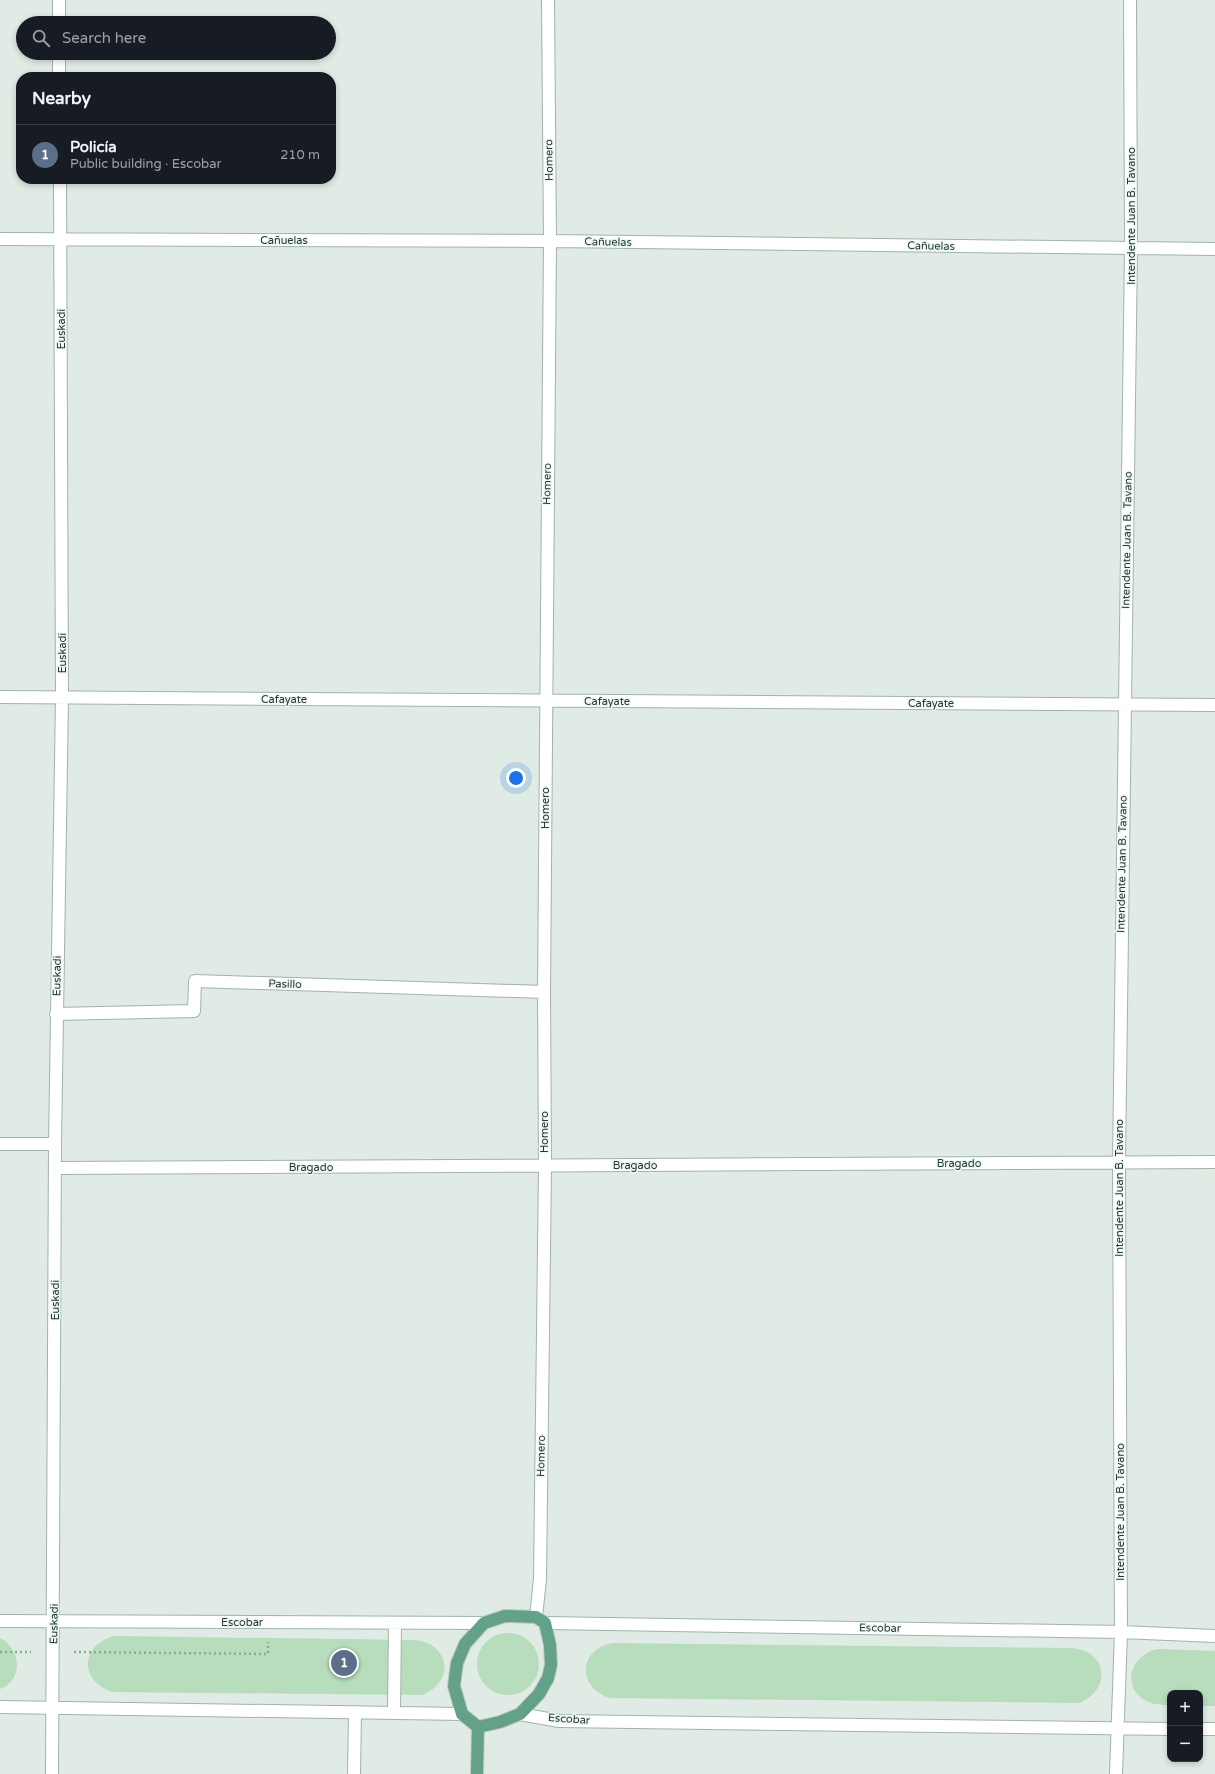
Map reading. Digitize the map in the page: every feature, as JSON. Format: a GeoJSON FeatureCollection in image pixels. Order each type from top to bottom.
{"type":"FeatureCollection","features":[{"type":"Feature","properties":{"kind":"main road"},"geometry":{"type":"LineString","coordinates":[[505,1616],[540,1620],[550,1645],[551,1665],[548,1678],[538,1694],[520,1714],[500,1722],[478,1727],[462,1714],[454,1686],[457,1663],[465,1644],[484,1623],[505,1616]]}},
{"type":"Feature","properties":{"kind":"main road"},"geometry":{"type":"LineString","coordinates":[[477,1774],[478,1727]]}},
{"type":"Feature","properties":{"kind":"street"},"geometry":{"type":"LineString","coordinates":[[58,0],[59,16]]}},
{"type":"Feature","properties":{"kind":"street","name":"Homero"},"geometry":{"type":"LineString","coordinates":[[540,1620],[545,1166],[545,701],[550,241],[548,0]]}},
{"type":"Feature","properties":{"kind":"street","name":"Intendente Juan B. Tavano"},"geometry":{"type":"LineString","coordinates":[[1116,1774],[1116,1728],[1121,1632],[1119,1162],[1131,248],[1130,0]]}},
{"type":"Feature","properties":{"kind":"street"},"geometry":{"type":"LineString","coordinates":[[59,60],[59,72]]}},
{"type":"Feature","properties":{"kind":"street","name":"Euskadi"},"geometry":{"type":"LineString","coordinates":[[52,1774],[54,1652],[56,1014],[62,698],[60,184]]}},
{"type":"Feature","properties":{"kind":"street","name":"Cañuelas"},"geometry":{"type":"LineString","coordinates":[[0,239],[550,241],[1215,249]]}},
{"type":"Feature","properties":{"kind":"street","name":"Cafayate"},"geometry":{"type":"LineString","coordinates":[[0,697],[1215,705]]}},
{"type":"Feature","properties":{"kind":"street","name":"Pasillo"},"geometry":{"type":"LineString","coordinates":[[56,1014],[194,1011],[195,981],[544,992]]}},
{"type":"Feature","properties":{"kind":"street"},"geometry":{"type":"LineString","coordinates":[[0,1144],[55,1144]]}},
{"type":"Feature","properties":{"kind":"street","name":"Bragado"},"geometry":{"type":"LineString","coordinates":[[55,1168],[1215,1162]]}},
{"type":"Feature","properties":{"kind":"street","name":"Escobar"},"geometry":{"type":"LineString","coordinates":[[540,1620],[1121,1632],[1215,1636]]}},
{"type":"Feature","properties":{"kind":"street","name":"Escobar"},"geometry":{"type":"LineString","coordinates":[[0,1621],[484,1623]]}},
{"type":"Feature","properties":{"kind":"street"},"geometry":{"type":"LineString","coordinates":[[394,1713],[395,1623]]}},
{"type":"Feature","properties":{"kind":"street"},"geometry":{"type":"LineString","coordinates":[[0,1707],[462,1714]]}},
{"type":"Feature","properties":{"kind":"street"},"geometry":{"type":"LineString","coordinates":[[354,1774],[355,1712]]}},
{"type":"Feature","properties":{"kind":"street","name":"Escobar"},"geometry":{"type":"LineString","coordinates":[[520,1714],[559,1720],[1167,1729]]}},
{"type":"Feature","properties":{"kind":"street"},"geometry":{"type":"LineString","coordinates":[[1203,1729],[1215,1730]]}},
{"type":"Feature","properties":{"kind":"path"},"geometry":{"type":"LineString","coordinates":[[0,1652],[268,1654],[268,1622]]}},
{"type":"Feature","properties":{"kind":"green space"},"geometry":{"type":"Polygon","coordinates":[[[508,1633],[520,1635],[530,1642],[537,1652],[539,1664],[537,1676],[530,1686],[520,1693],[508,1695],[496,1693],[486,1686],[479,1676],[477,1664],[479,1652],[486,1642],[496,1635],[508,1633]]]}},
{"type":"Feature","properties":{"kind":"green space"},"geometry":{"type":"Polygon","coordinates":[[[115,1636],[415,1640],[427,1643],[436,1648],[442,1656],[444,1673],[440,1681],[433,1689],[422,1695],[112,1692],[101,1687],[94,1680],[89,1672],[88,1663],[90,1654],[95,1647],[103,1640],[115,1636]]]}},
{"type":"Feature","properties":{"kind":"green space"},"geometry":{"type":"Polygon","coordinates":[[[0,1638],[12,1649],[16,1656],[17,1664],[13,1679],[8,1685],[0,1689],[0,1638]]]}},
{"type":"Feature","properties":{"kind":"green space"},"geometry":{"type":"Polygon","coordinates":[[[612,1643],[1072,1648],[1084,1651],[1093,1656],[1099,1663],[1101,1681],[1097,1689],[1090,1697],[1079,1703],[610,1698],[599,1693],[592,1686],[587,1678],[586,1669],[588,1661],[593,1653],[601,1647],[612,1643]]]}},
{"type":"Feature","properties":{"kind":"green space"},"geometry":{"type":"Polygon","coordinates":[[[1158,1649],[1215,1651],[1215,1706],[1203,1706],[1203,1690],[1167,1690],[1167,1705],[1154,1704],[1140,1697],[1134,1690],[1132,1674],[1140,1658],[1158,1649]]]}},
{"type":"Feature","properties":{"kind":"place","name":"Policía"},"geometry":{"type":"Point","coordinates":[344,1663]}}]}
